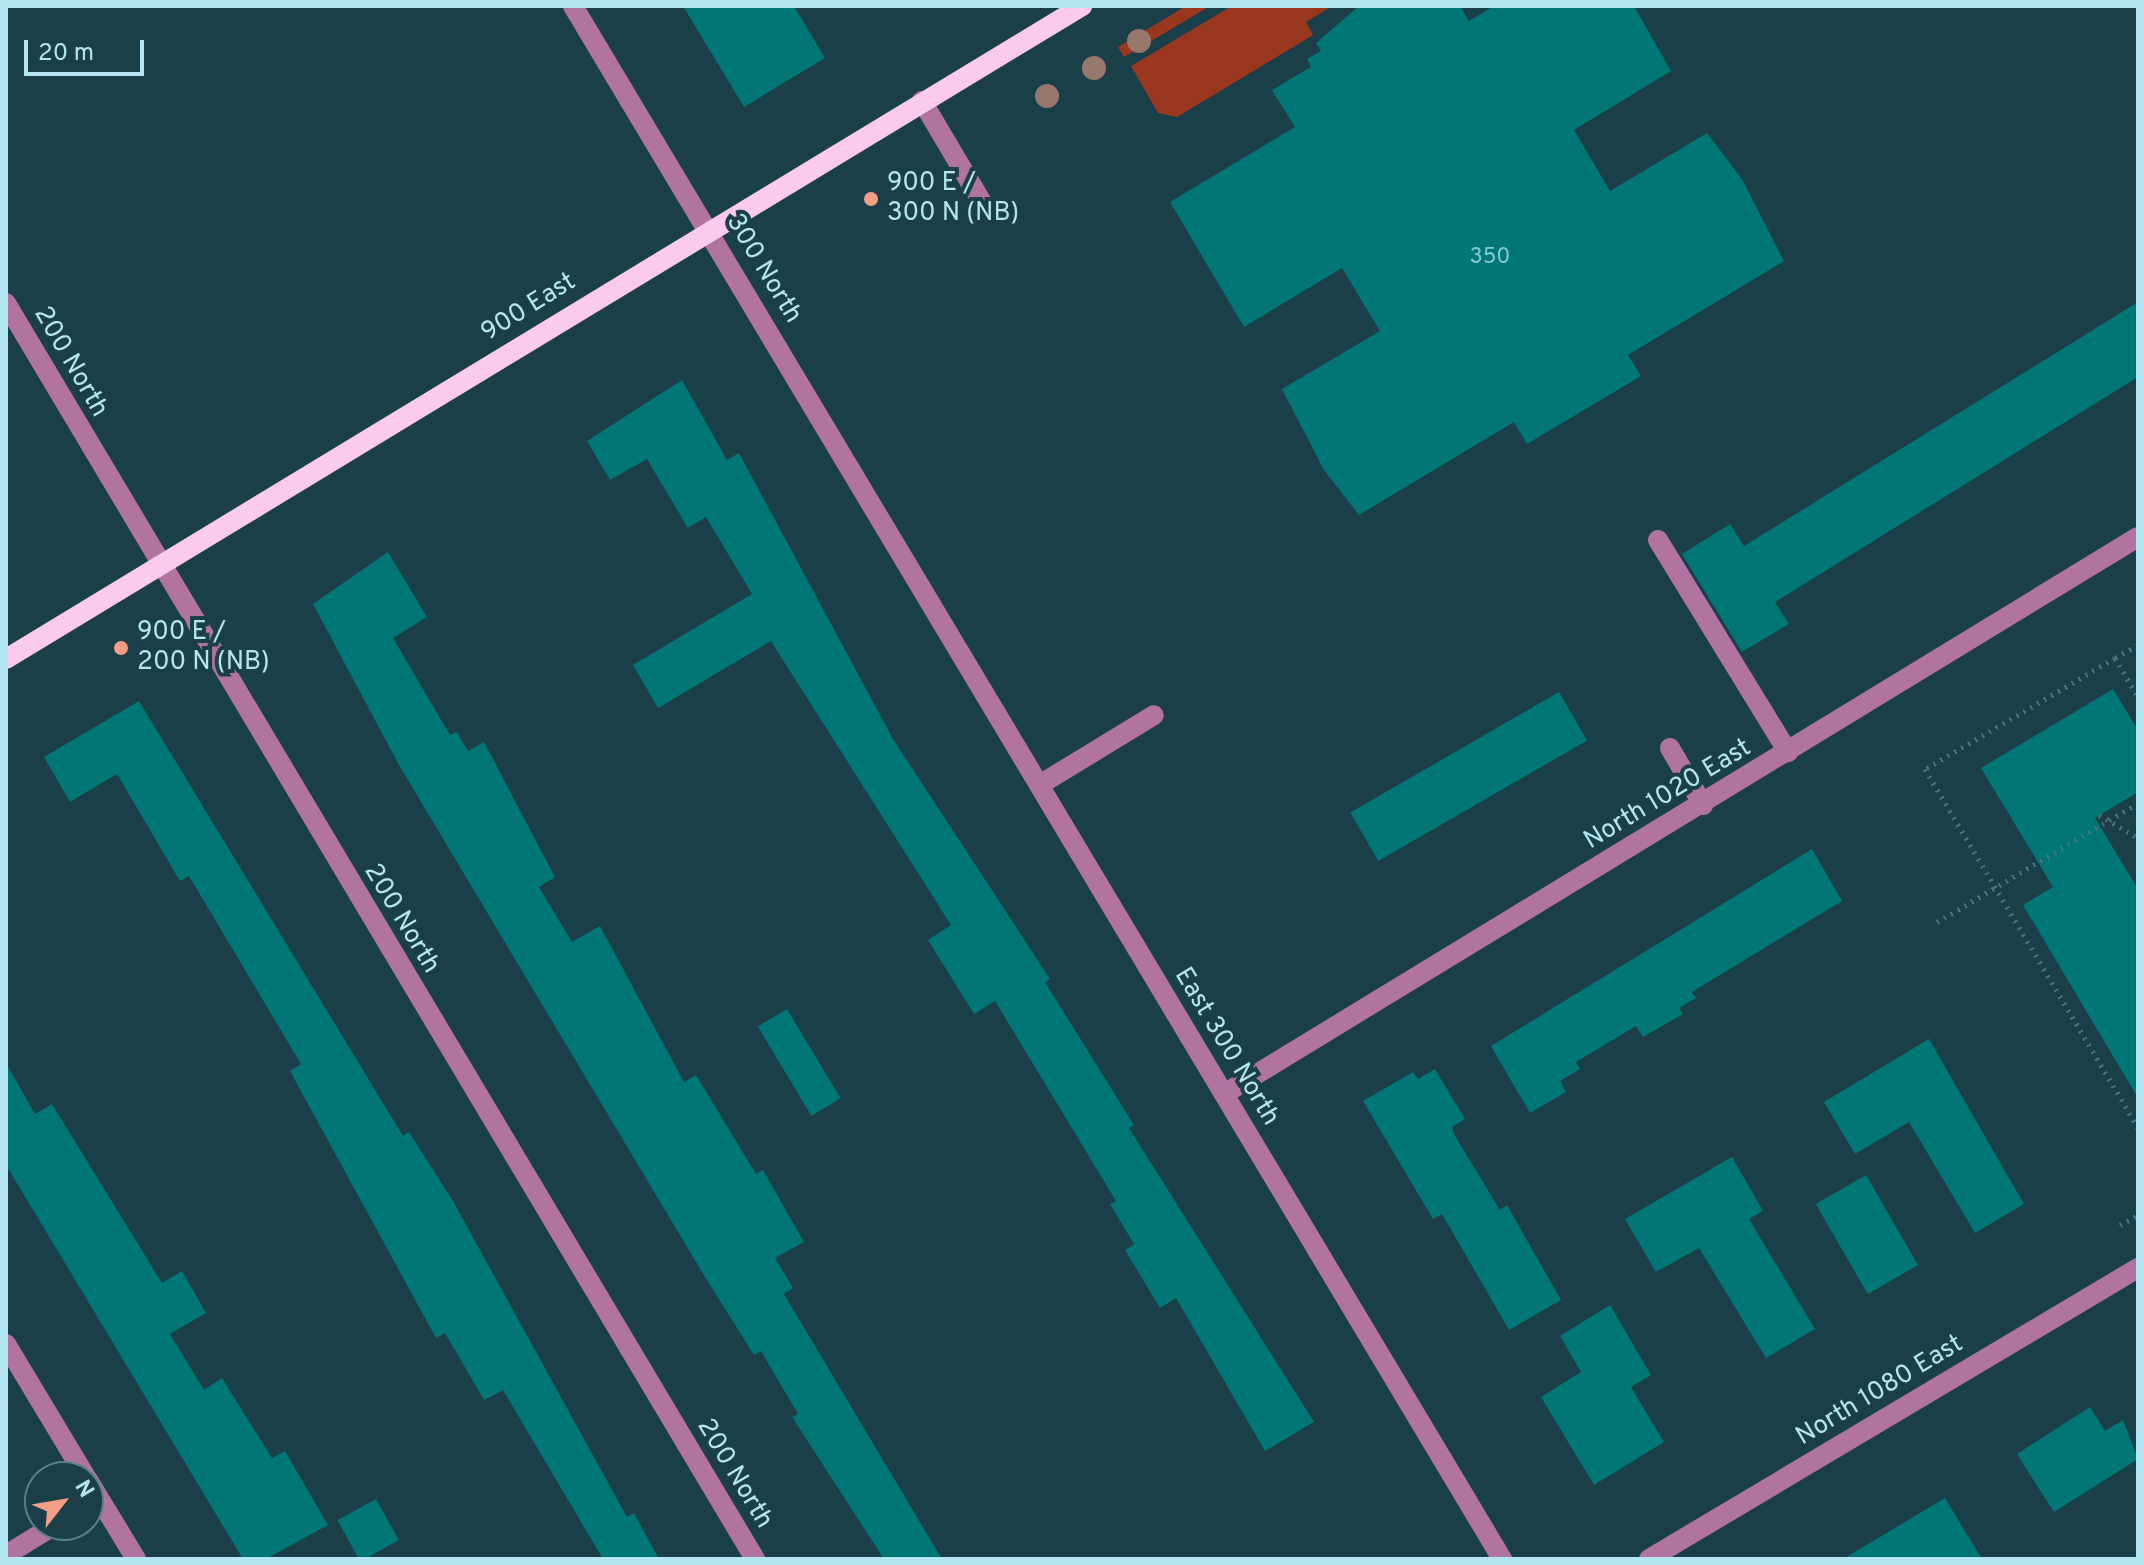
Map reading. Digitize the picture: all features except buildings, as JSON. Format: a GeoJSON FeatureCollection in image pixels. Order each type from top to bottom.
{"type":"FeatureCollection","features":[{"type":"Feature","properties":{"kind":"main road","name":"900 East"},"geometry":{"type":"LineString","coordinates":[[6,659],[161,568],[708,228],[1082,6]]}},
{"type":"Feature","properties":{"kind":"street","name":"300 North"},"geometry":{"type":"LineString","coordinates":[[573,6],[907,560]]}},
{"type":"Feature","properties":{"kind":"street"},"geometry":{"type":"LineString","coordinates":[[922,101],[987,211]]}},
{"type":"Feature","properties":{"kind":"street","name":"200 North"},"geometry":{"type":"LineString","coordinates":[[6,303],[161,568],[755,1559]]}},
{"type":"Feature","properties":{"kind":"street","name":"North 1020 East"},"geometry":{"type":"LineString","coordinates":[[1224,1094],[1703,805],[2138,537]]}},
{"type":"Feature","properties":{"kind":"street"},"geometry":{"type":"LineString","coordinates":[[1658,540],[1788,752]]}},
{"type":"Feature","properties":{"kind":"street","name":"East 300 North"},"geometry":{"type":"LineString","coordinates":[[907,560],[1502,1559]]}},
{"type":"Feature","properties":{"kind":"street"},"geometry":{"type":"LineString","coordinates":[[1041,784],[1154,715]]}},
{"type":"Feature","properties":{"kind":"street"},"geometry":{"type":"LineString","coordinates":[[1670,748],[1703,805]]}},
{"type":"Feature","properties":{"kind":"street","name":"North 1080 East"},"geometry":{"type":"LineString","coordinates":[[1649,1559],[2138,1268]]}},
{"type":"Feature","properties":{"kind":"street"},"geometry":{"type":"LineString","coordinates":[[6,1344],[77,1461]]}},
{"type":"Feature","properties":{"kind":"street"},"geometry":{"type":"LineString","coordinates":[[104,1516],[136,1559]]}},
{"type":"Feature","properties":{"kind":"street"},"geometry":{"type":"LineString","coordinates":[[6,1555],[29,1541]]}},
{"type":"Feature","properties":{"kind":"path"},"geometry":{"type":"LineString","coordinates":[[2138,645],[1925,769],[2138,1128]]}},
{"type":"Feature","properties":{"kind":"path"},"geometry":{"type":"LineString","coordinates":[[2115,658],[2138,697]]}},
{"type":"Feature","properties":{"kind":"path"},"geometry":{"type":"LineString","coordinates":[[1937,922],[2138,803]]}},
{"type":"Feature","properties":{"kind":"path"},"geometry":{"type":"LineString","coordinates":[[2099,815],[2138,838]]}},
{"type":"Feature","properties":{"kind":"path"},"geometry":{"type":"LineString","coordinates":[[2120,1225],[2138,1215]]}},
{"type":"Feature","properties":{"kind":"shaded area"},"geometry":{"type":"Polygon","coordinates":[[[1186,6],[1210,6],[1124,57],[1118,47],[1186,6]]]}},
{"type":"Feature","properties":{"kind":"shaded area"},"geometry":{"type":"Polygon","coordinates":[[[1232,6],[1332,6],[1306,22],[1313,35],[1177,117],[1158,113],[1131,66],[1232,6]]]}},
{"type":"Feature","properties":{"kind":"place","name":"900 E / 300 N (NB)"},"geometry":{"type":"Point","coordinates":[871,199]}},
{"type":"Feature","properties":{"kind":"place","name":"900 E / 200 N (NB)"},"geometry":{"type":"Point","coordinates":[121,648]}}]}
